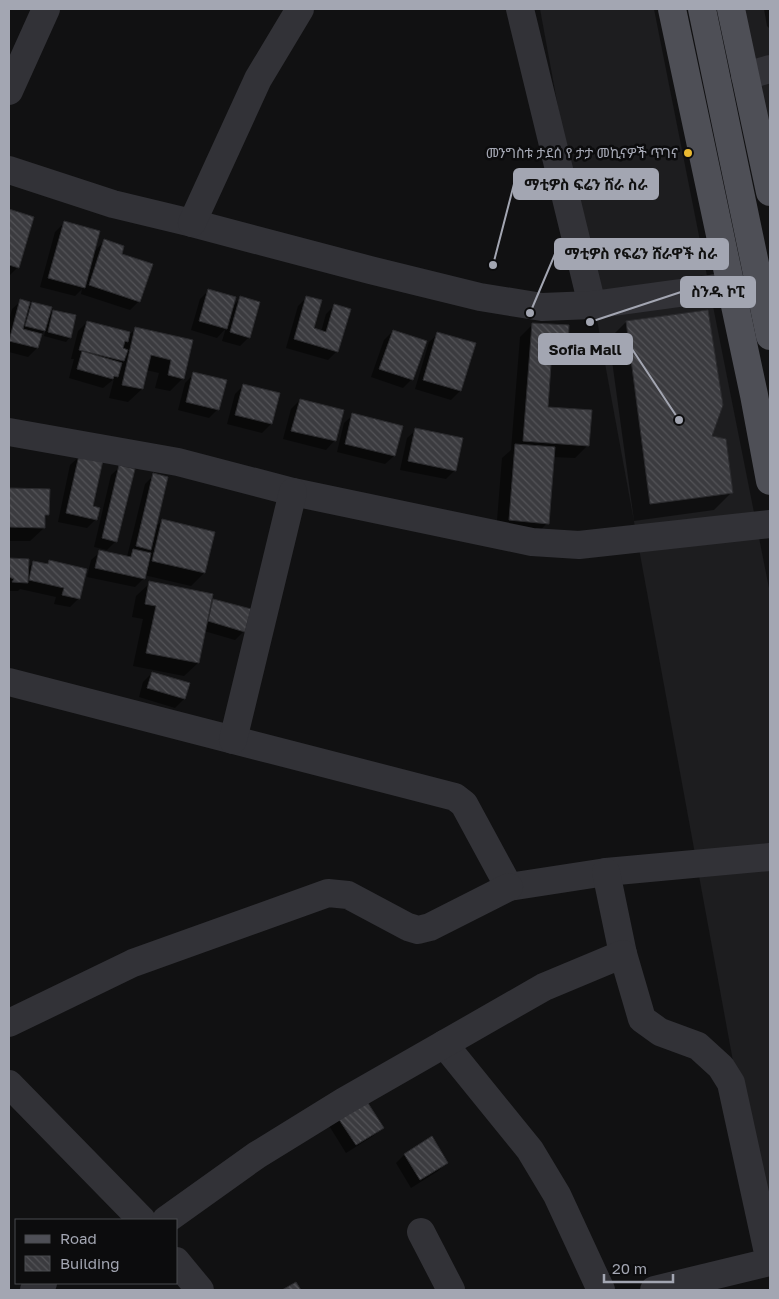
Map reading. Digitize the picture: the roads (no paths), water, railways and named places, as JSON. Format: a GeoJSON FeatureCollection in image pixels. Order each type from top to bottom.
{"type":"FeatureCollection","features":[{"type":"Feature","properties":{"kind":"main road"},"geometry":{"type":"LineString","coordinates":[[672,9],[770,481]]}},
{"type":"Feature","properties":{"kind":"main road"},"geometry":{"type":"LineString","coordinates":[[702,9],[770,336]]}},
{"type":"Feature","properties":{"kind":"main road"},"geometry":{"type":"LineString","coordinates":[[731,9],[758,72],[770,192]]}},
{"type":"Feature","properties":{"kind":"street"},"geometry":{"type":"LineString","coordinates":[[192,223],[258,79],[300,9]]}},
{"type":"Feature","properties":{"kind":"street"},"geometry":{"type":"LineString","coordinates":[[520,9],[592,305]]}},
{"type":"Feature","properties":{"kind":"street"},"geometry":{"type":"LineString","coordinates":[[9,90],[41,10]]}},
{"type":"Feature","properties":{"kind":"street"},"geometry":{"type":"LineString","coordinates":[[9,170],[113,204],[480,297],[542,308],[592,305],[731,286]]}},
{"type":"Feature","properties":{"kind":"street"},"geometry":{"type":"LineString","coordinates":[[9,432],[178,462],[292,492],[532,542],[579,544],[770,524]]}},
{"type":"Feature","properties":{"kind":"street"},"geometry":{"type":"LineString","coordinates":[[233,740],[292,492]]}},
{"type":"Feature","properties":{"kind":"street"},"geometry":{"type":"LineString","coordinates":[[9,682],[455,797],[464,804],[509,887]]}},
{"type":"Feature","properties":{"kind":"street"},"geometry":{"type":"LineString","coordinates":[[9,1023],[133,963],[328,893],[348,895],[408,927],[418,930],[430,927],[509,887],[606,872],[770,857]]}},
{"type":"Feature","properties":{"kind":"street"},"geometry":{"type":"LineString","coordinates":[[606,872],[622,954],[642,1019],[660,1032],[698,1046],[721,1067],[731,1083],[770,1262],[654,1290]]}},
{"type":"Feature","properties":{"kind":"street"},"geometry":{"type":"LineString","coordinates":[[167,1219],[257,1155],[343,1102],[544,987],[622,954]]}},
{"type":"Feature","properties":{"kind":"street"},"geometry":{"type":"LineString","coordinates":[[444,1044],[530,1150],[556,1195],[602,1290]]}},
{"type":"Feature","properties":{"kind":"street"},"geometry":{"type":"LineString","coordinates":[[14,1098],[131,1217]]}},
{"type":"Feature","properties":{"kind":"street"},"geometry":{"type":"LineString","coordinates":[[421,1232],[451,1290]]}},
{"type":"Feature","properties":{"kind":"street"},"geometry":{"type":"LineString","coordinates":[[178,1263],[200,1290]]}},
{"type":"Feature","properties":{"kind":"place","name":"መንግስቱ ታደሰ የ ታታ መኪናዎች ጥገና"},"geometry":{"type":"Point","coordinates":[688,153]}},
{"type":"Feature","properties":{"kind":"place","name":"ማቲዎስ ፍሬን ሸራ ስራ"},"geometry":{"type":"Point","coordinates":[493,265]}},
{"type":"Feature","properties":{"kind":"place","name":"ማቲዎስ የፍሬን ሸራዋች ስራ"},"geometry":{"type":"Point","coordinates":[530,313]}},
{"type":"Feature","properties":{"kind":"place","name":"ስንዱ ኮፒ"},"geometry":{"type":"Point","coordinates":[590,322]}},
{"type":"Feature","properties":{"kind":"place","name":"Sofia Mall"},"geometry":{"type":"Point","coordinates":[679,420]}}]}
